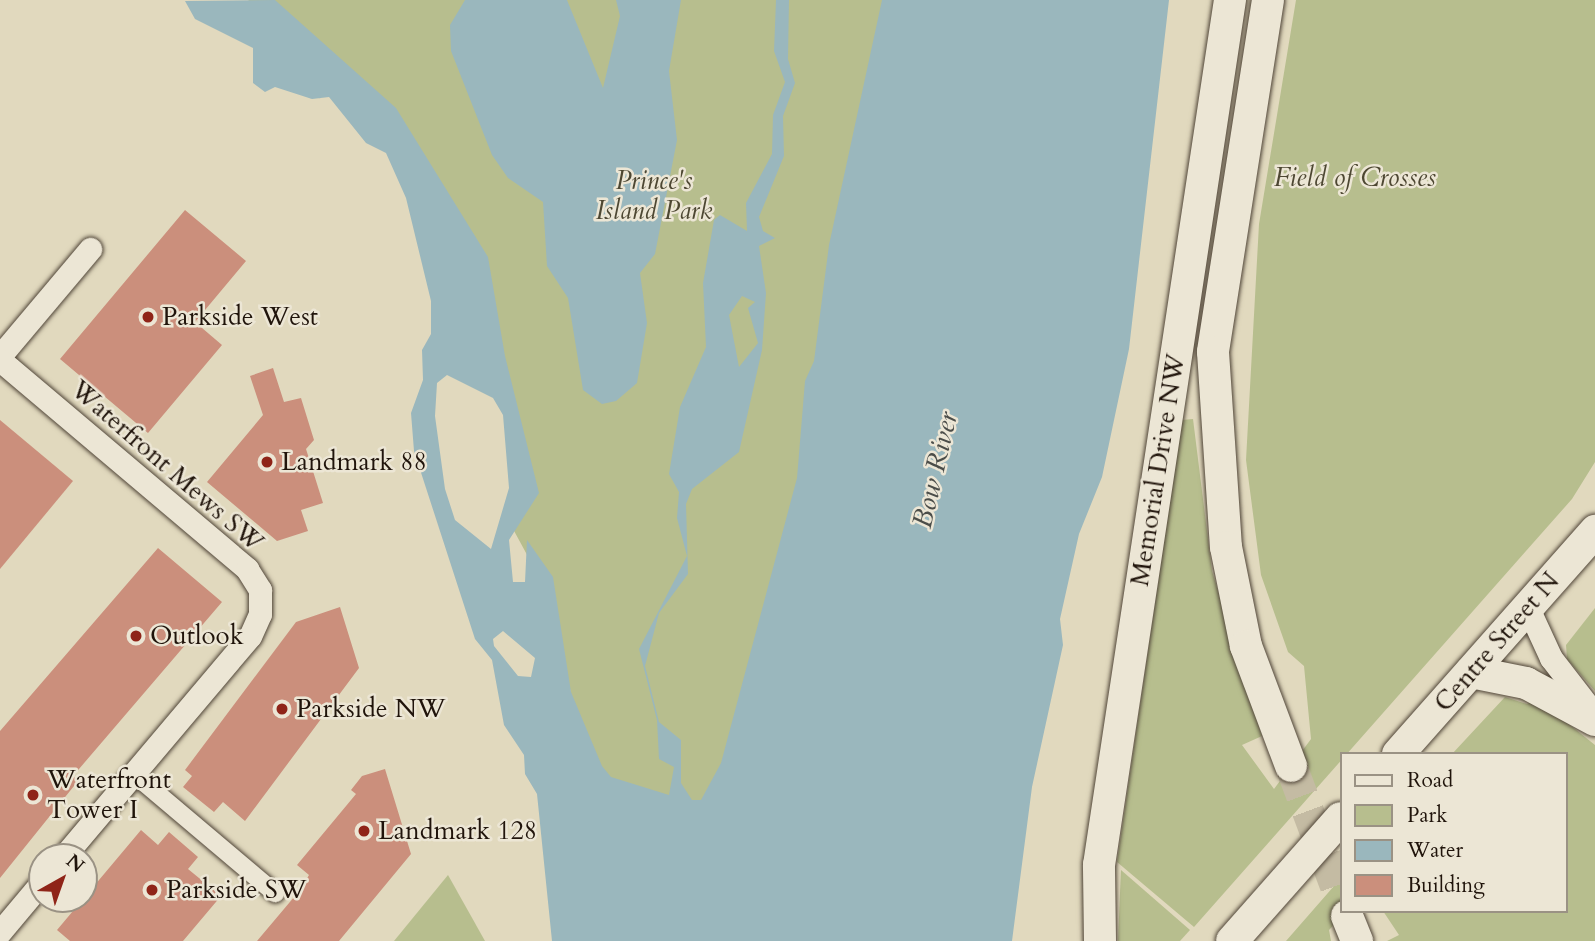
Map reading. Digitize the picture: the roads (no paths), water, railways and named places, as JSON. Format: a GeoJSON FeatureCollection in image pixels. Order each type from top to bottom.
{"type":"FeatureCollection","features":[{"type":"Feature","properties":{"kind":"main road","name":"Memorial Drive NW"},"geometry":{"type":"LineString","coordinates":[[1100,941],[1099,866],[1230,0]]}},
{"type":"Feature","properties":{"kind":"main road","name":"Memorial Drive NW"},"geometry":{"type":"LineString","coordinates":[[1268,0],[1213,352],[1226,547],[1246,646],[1291,766]]}},
{"type":"Feature","properties":{"kind":"main road","name":"Centre Street N"},"geometry":{"type":"LineString","coordinates":[[1400,752],[1595,531]]}},
{"type":"Feature","properties":{"kind":"main road"},"geometry":{"type":"LineString","coordinates":[[1471,672],[1526,683],[1595,717]]}},
{"type":"Feature","properties":{"kind":"main road"},"geometry":{"type":"LineString","coordinates":[[1232,941],[1340,819]]}},
{"type":"Feature","properties":{"kind":"street"},"geometry":{"type":"LineString","coordinates":[[0,358],[90,249]]}},
{"type":"Feature","properties":{"kind":"street","name":"Waterfront Mews SW"},"geometry":{"type":"LineString","coordinates":[[0,358],[247,569],[260,590],[260,614],[250,636],[75,843]]}},
{"type":"Feature","properties":{"kind":"street"},"geometry":{"type":"LineString","coordinates":[[1528,608],[1551,658],[1595,717]]}},
{"type":"Feature","properties":{"kind":"street"},"geometry":{"type":"LineString","coordinates":[[134,774],[275,892]]}},
{"type":"Feature","properties":{"kind":"street"},"geometry":{"type":"LineString","coordinates":[[0,932],[28,899]]}},
{"type":"Feature","properties":{"kind":"water","name":"Bow River"},"geometry":{"type":"Polygon","coordinates":[[[275,0],[396,108],[488,257],[505,356],[539,493],[509,540],[513,582],[525,582],[527,540],[553,577],[571,692],[602,766],[611,777],[669,795],[674,767],[659,759],[657,720],[639,649],[687,556],[677,518],[679,492],[669,474],[680,407],[706,347],[703,283],[714,220],[720,215],[747,231],[746,203],[772,154],[773,115],[785,82],[774,51],[776,0],[789,0],[788,59],[795,83],[783,116],[784,156],[759,217],[763,231],[775,238],[759,246],[766,293],[762,350],[739,452],[692,489],[686,504],[688,574],[659,613],[645,666],[659,722],[681,740],[681,783],[692,800],[701,800],[721,763],[797,478],[805,381],[814,361],[829,245],[882,0],[1169,0],[1129,349],[1102,477],[1079,534],[1060,619],[1063,645],[1032,787],[1012,941],[552,941],[537,794],[525,774],[524,755],[504,725],[492,660],[475,639],[414,451],[411,413],[423,380],[422,350],[431,334],[431,301],[406,198],[386,153],[366,143],[329,97],[312,99],[275,87],[265,92],[253,83],[253,48],[195,19],[185,1],[275,0]],[[742,296],[729,315],[739,367],[758,343],[748,308],[755,302],[742,296]],[[447,375],[437,383],[435,416],[445,489],[455,520],[491,549],[509,488],[503,415],[493,398],[447,375]],[[503,631],[493,639],[494,646],[518,676],[531,677],[535,658],[503,631]]]}},
{"type":"Feature","properties":{"kind":"water"},"geometry":{"type":"Polygon","coordinates":[[[465,0],[567,0],[603,88],[620,16],[616,0],[681,0],[669,71],[677,140],[655,254],[640,273],[647,323],[637,383],[616,401],[602,404],[583,390],[568,298],[547,266],[543,202],[508,178],[492,155],[451,51],[450,25],[465,0]]]}},
{"type":"Feature","properties":{"kind":"tunnel"},"geometry":{"type":"LineString","coordinates":[[1291,766],[1340,897]]}},
{"type":"Feature","properties":{"kind":"place","name":"Parkside West"},"geometry":{"type":"Point","coordinates":[148,317]}},
{"type":"Feature","properties":{"kind":"place","name":"Landmark 88"},"geometry":{"type":"Point","coordinates":[267,462]}},
{"type":"Feature","properties":{"kind":"place","name":"Outlook"},"geometry":{"type":"Point","coordinates":[136,636]}},
{"type":"Feature","properties":{"kind":"place","name":"Parkside NW"},"geometry":{"type":"Point","coordinates":[282,709]}},
{"type":"Feature","properties":{"kind":"place","name":"Waterfront Tower I"},"geometry":{"type":"Point","coordinates":[33,795]}},
{"type":"Feature","properties":{"kind":"place","name":"Landmark 128"},"geometry":{"type":"Point","coordinates":[364,831]}},
{"type":"Feature","properties":{"kind":"place","name":"Parkside SW"},"geometry":{"type":"Point","coordinates":[152,890]}},
{"type":"Feature","properties":{"kind":"park label","name":"Field of Crosses"},"geometry":{"type":"Point","coordinates":[1355,178]}},
{"type":"Feature","properties":{"kind":"park label","name":"Prince's Island Park"},"geometry":{"type":"Point","coordinates":[654,196]}}]}
